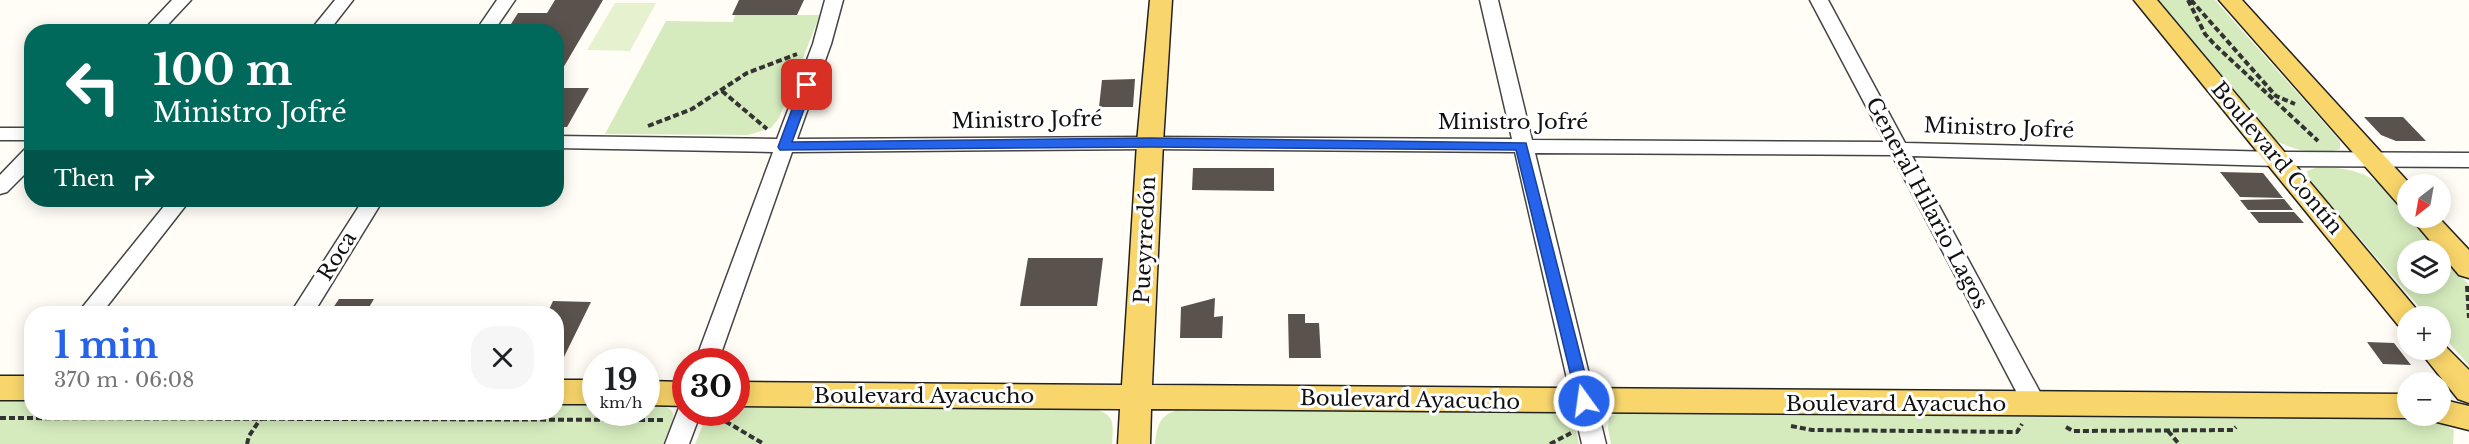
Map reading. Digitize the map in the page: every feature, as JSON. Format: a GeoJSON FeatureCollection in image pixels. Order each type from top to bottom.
{"type":"FeatureCollection","features":[{"type":"Feature","properties":{"kind":"main road","name":"Pueyrredón"},"geometry":{"type":"LineString","coordinates":[[1134,444],[1150,143],[1161,0]]}},
{"type":"Feature","properties":{"kind":"main road","name":"Boulevard Contín"},"geometry":{"type":"LineString","coordinates":[[2145,0],[2399,306]]}},
{"type":"Feature","properties":{"kind":"main road"},"geometry":{"type":"LineString","coordinates":[[2230,0],[2397,187]]}},
{"type":"Feature","properties":{"kind":"main road"},"geometry":{"type":"LineString","coordinates":[[2433,228],[2468,266]]}},
{"type":"Feature","properties":{"kind":"main road"},"geometry":{"type":"LineString","coordinates":[[2443,360],[2469,391]]}},
{"type":"Feature","properties":{"kind":"main road"},"geometry":{"type":"LineString","coordinates":[[564,392],[582,392]]}},
{"type":"Feature","properties":{"kind":"main road","name":"Boulevard Ayacucho"},"geometry":{"type":"LineString","coordinates":[[750,394],[2397,406]]}},
{"type":"Feature","properties":{"kind":"main road"},"geometry":{"type":"LineString","coordinates":[[2451,414],[2469,418]]}},
{"type":"Feature","properties":{"kind":"street"},"geometry":{"type":"LineString","coordinates":[[159,24],[182,0]]}},
{"type":"Feature","properties":{"kind":"street"},"geometry":{"type":"LineString","coordinates":[[324,24],[344,0]]}},
{"type":"Feature","properties":{"kind":"street"},"geometry":{"type":"LineString","coordinates":[[490,24],[506,0]]}},
{"type":"Feature","properties":{"kind":"street"},"geometry":{"type":"LineString","coordinates":[[711,348],[822,44],[834,0]]}},
{"type":"Feature","properties":{"kind":"street"},"geometry":{"type":"LineString","coordinates":[[1489,0],[1521,146],[1594,444]]}},
{"type":"Feature","properties":{"kind":"street","name":"General Hilario Lagos"},"geometry":{"type":"LineString","coordinates":[[1819,0],[2035,405]]}},
{"type":"Feature","properties":{"kind":"street"},"geometry":{"type":"LineString","coordinates":[[0,134],[24,134]]}},
{"type":"Feature","properties":{"kind":"street","name":"Ministro Jofré"},"geometry":{"type":"LineString","coordinates":[[564,142],[784,147],[1150,143],[1897,149],[2277,159],[2469,160]]}},
{"type":"Feature","properties":{"kind":"street"},"geometry":{"type":"LineString","coordinates":[[0,187],[24,162]]}},
{"type":"Feature","properties":{"kind":"street"},"geometry":{"type":"LineString","coordinates":[[94,306],[174,207]]}},
{"type":"Feature","properties":{"kind":"street","name":"Roca"},"geometry":{"type":"LineString","coordinates":[[306,306],[369,207]]}},
{"type":"Feature","properties":{"kind":"street"},"geometry":{"type":"LineString","coordinates":[[677,444],[682,426]]}},
{"type":"Feature","properties":{"kind":"path"},"geometry":{"type":"LineString","coordinates":[[2189,0],[2276,96],[2296,105]]}},
{"type":"Feature","properties":{"kind":"path"},"geometry":{"type":"LineString","coordinates":[[2189,0],[2205,34],[2214,44],[2339,159]]}},
{"type":"Feature","properties":{"kind":"path"},"geometry":{"type":"LineString","coordinates":[[641,129],[692,110],[747,73],[822,44]]}},
{"type":"Feature","properties":{"kind":"path"},"geometry":{"type":"LineString","coordinates":[[722,91],[745,108],[784,147]]}},
{"type":"Feature","properties":{"kind":"path"},"geometry":{"type":"LineString","coordinates":[[2468,266],[2469,318]]}},
{"type":"Feature","properties":{"kind":"path"},"geometry":{"type":"LineString","coordinates":[[564,412],[672,409]]}},
{"type":"Feature","properties":{"kind":"path"},"geometry":{"type":"LineString","coordinates":[[0,418],[24,418]]}},
{"type":"Feature","properties":{"kind":"path"},"geometry":{"type":"LineString","coordinates":[[247,444],[260,420]]}},
{"type":"Feature","properties":{"kind":"path"},"geometry":{"type":"LineString","coordinates":[[733,426],[764,444]]}},
{"type":"Feature","properties":{"kind":"path"},"geometry":{"type":"LineString","coordinates":[[2167,430],[2179,444]]}},
{"type":"Feature","properties":{"kind":"path"},"geometry":{"type":"LineString","coordinates":[[2073,431],[2233,430]]}},
{"type":"Feature","properties":{"kind":"green space"},"geometry":{"type":"Polygon","coordinates":[[[2158,0],[2215,0],[2340,141],[2340,149],[2324,152],[2306,151],[2275,140],[2158,0]]]}},
{"type":"Feature","properties":{"kind":"green space"},"geometry":{"type":"Polygon","coordinates":[[[615,3],[656,3],[630,51],[587,50],[615,3]]]}},
{"type":"Feature","properties":{"kind":"green space"},"geometry":{"type":"Polygon","coordinates":[[[735,15],[820,15],[779,118],[771,128],[748,135],[605,134],[666,21],[733,22],[735,15]]]}},
{"type":"Feature","properties":{"kind":"green space"},"geometry":{"type":"Polygon","coordinates":[[[2318,167],[2341,169],[2370,178],[2377,182],[2397,204],[2397,228],[2418,228],[2429,240],[2397,240],[2397,281],[2309,180],[2307,171],[2318,167]]]}},
{"type":"Feature","properties":{"kind":"green space"},"geometry":{"type":"Polygon","coordinates":[[[2451,264],[2469,285],[2469,366],[2451,345],[2451,306],[2418,306],[2408,294],[2451,294],[2451,264]]]}},
{"type":"Feature","properties":{"kind":"green space"},"geometry":{"type":"Polygon","coordinates":[[[0,400],[24,401],[24,420],[564,420],[564,404],[582,404],[582,426],[660,426],[660,406],[667,407],[672,412],[672,422],[663,444],[0,444],[0,400]]]}},
{"type":"Feature","properties":{"kind":"green space"},"geometry":{"type":"Polygon","coordinates":[[[750,404],[1095,409],[1107,414],[1113,426],[1112,444],[695,444],[702,426],[750,426],[750,404]]]}},
{"type":"Feature","properties":{"kind":"green space"},"geometry":{"type":"Polygon","coordinates":[[[1185,408],[1552,411],[1568,418],[1576,431],[1579,444],[1155,444],[1157,429],[1162,419],[1171,412],[1185,408]]]}},
{"type":"Feature","properties":{"kind":"green space"},"geometry":{"type":"Polygon","coordinates":[[[1622,412],[2397,416],[2397,426],[2446,426],[2454,430],[2453,444],[1611,444],[1608,429],[1609,417],[1622,412]]]}},
{"type":"Feature","properties":{"kind":"building"},"geometry":{"type":"Polygon","coordinates":[[[555,0],[603,0],[564,66],[564,24],[511,24],[518,13],[547,13],[555,0]]]}},
{"type":"Feature","properties":{"kind":"building"},"geometry":{"type":"Polygon","coordinates":[[[739,0],[804,0],[797,15],[732,15],[739,0]]]}},
{"type":"Feature","properties":{"kind":"building"},"geometry":{"type":"Polygon","coordinates":[[[1135,79],[1133,107],[1099,107],[1102,80],[1135,79]]]}},
{"type":"Feature","properties":{"kind":"building"},"geometry":{"type":"Polygon","coordinates":[[[564,88],[589,88],[567,127],[564,127],[564,88]]]}},
{"type":"Feature","properties":{"kind":"building"},"geometry":{"type":"Polygon","coordinates":[[[2364,117],[2403,117],[2426,141],[2396,141],[2381,135],[2364,117]]]}},
{"type":"Feature","properties":{"kind":"building"},"geometry":{"type":"Polygon","coordinates":[[[1193,168],[1274,168],[1274,191],[1192,190],[1193,168]]]}},
{"type":"Feature","properties":{"kind":"building"},"geometry":{"type":"Polygon","coordinates":[[[2220,172],[2263,173],[2283,198],[2240,197],[2220,172]]]}},
{"type":"Feature","properties":{"kind":"building"},"geometry":{"type":"Polygon","coordinates":[[[2284,199],[2293,210],[2248,210],[2240,200],[2284,199]]]}},
{"type":"Feature","properties":{"kind":"building"},"geometry":{"type":"Polygon","coordinates":[[[2250,212],[2294,212],[2304,223],[2259,223],[2250,212]]]}},
{"type":"Feature","properties":{"kind":"building"},"geometry":{"type":"Polygon","coordinates":[[[1028,258],[1103,258],[1097,306],[1020,306],[1028,258]]]}},
{"type":"Feature","properties":{"kind":"building"},"geometry":{"type":"Polygon","coordinates":[[[1215,298],[1214,317],[1223,316],[1222,338],[1180,338],[1181,307],[1215,298]]]}},
{"type":"Feature","properties":{"kind":"building"},"geometry":{"type":"Polygon","coordinates":[[[339,299],[374,299],[370,306],[334,306],[339,299]]]}},
{"type":"Feature","properties":{"kind":"building"},"geometry":{"type":"Polygon","coordinates":[[[553,301],[591,302],[564,357],[564,306],[551,306],[553,301]]]}},
{"type":"Feature","properties":{"kind":"building"},"geometry":{"type":"Polygon","coordinates":[[[1288,314],[1305,314],[1305,323],[1319,323],[1321,358],[1289,358],[1288,314]]]}},
{"type":"Feature","properties":{"kind":"building"},"geometry":{"type":"Polygon","coordinates":[[[2367,342],[2394,343],[2397,347],[2397,360],[2407,360],[2411,365],[2383,364],[2367,342]]]}},
{"type":"Feature","properties":{"kind":"route"},"geometry":{"type":"LineString","coordinates":[[807,85],[784,147],[1150,143],[1521,146],[1584,401]]}}]}
